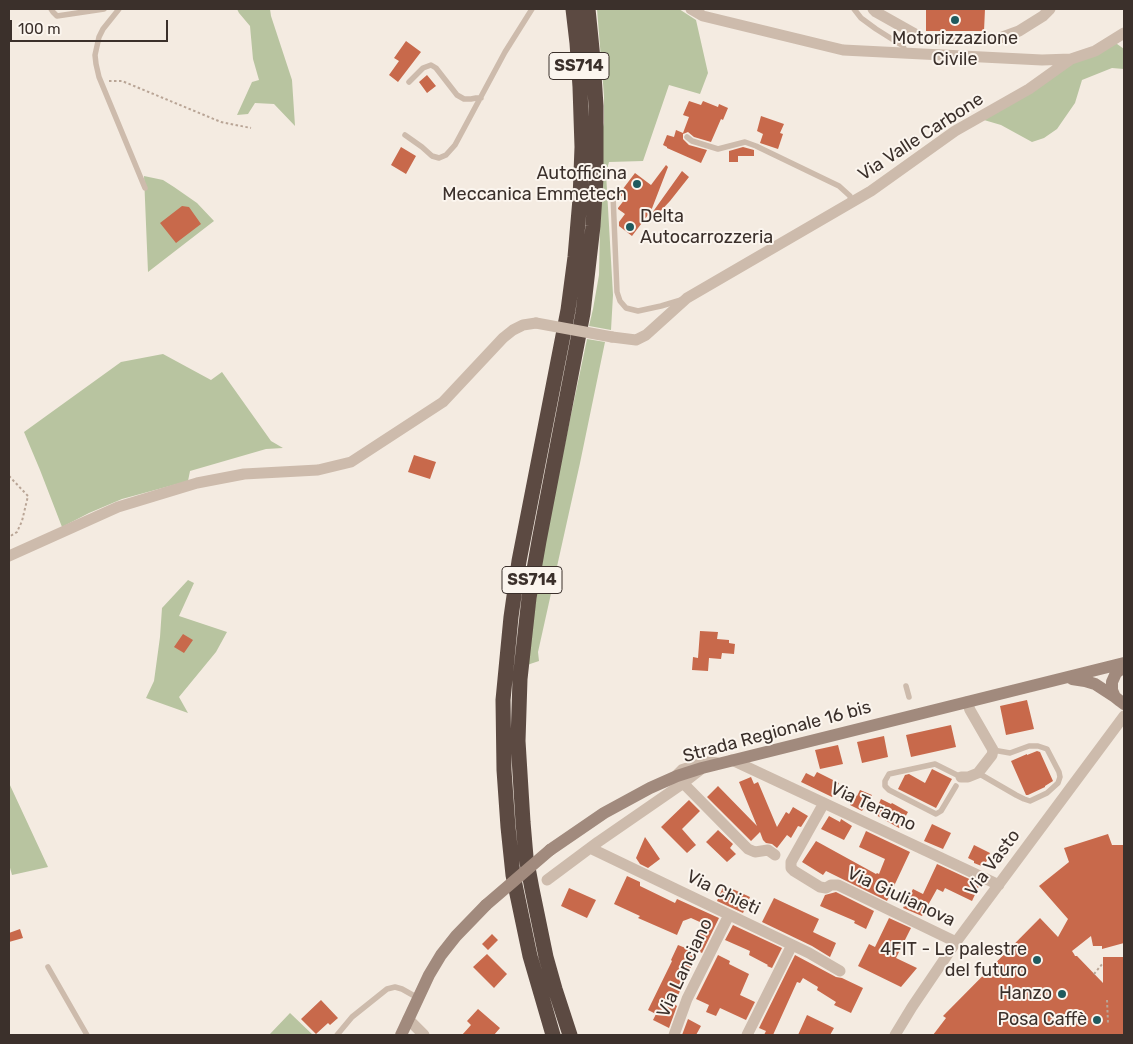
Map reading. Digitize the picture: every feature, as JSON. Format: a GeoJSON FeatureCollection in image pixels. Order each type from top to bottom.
{"type":"FeatureCollection","features":[{"type":"Feature","properties":{"kind":"highway","name":"SS714"},"geometry":{"type":"LineString","coordinates":[[570,1035],[546,957],[526,857],[519,772],[519,704],[529,598],[586,294],[593,234],[596,194],[588,123],[580,87],[573,9]]}},
{"type":"Feature","properties":{"kind":"highway","name":"SS714"},"geometry":{"type":"LineString","coordinates":[[553,1035],[530,956],[512,868],[504,770],[504,700],[510,617],[519,561],[571,290],[580,199],[582,147],[595,86],[588,9]]}},
{"type":"Feature","properties":{"kind":"main road","name":"Strada Regionale 16 bis"},"geometry":{"type":"LineString","coordinates":[[400,1035],[429,975],[441,955],[486,904],[550,850],[604,813],[650,788],[677,776],[730,760],[1124,665]]}},
{"type":"Feature","properties":{"kind":"main road"},"geometry":{"type":"LineString","coordinates":[[1120,700],[1112,690],[1112,682],[1113,677],[1124,665]]}},
{"type":"Feature","properties":{"kind":"main road","name":"Strada Regionale 16 bis"},"geometry":{"type":"LineString","coordinates":[[1059,680],[1073,679],[1095,684],[1120,700]]}},
{"type":"Feature","properties":{"kind":"street"},"geometry":{"type":"LineString","coordinates":[[691,9],[703,16],[843,50],[1042,60],[1072,59]]}},
{"type":"Feature","properties":{"kind":"street"},"geometry":{"type":"LineString","coordinates":[[873,9],[924,39],[997,39],[1019,32],[1050,9]]}},
{"type":"Feature","properties":{"kind":"street","name":"Via Valle Carbone"},"geometry":{"type":"LineString","coordinates":[[9,556],[118,507],[196,483],[244,474],[318,470],[351,462],[443,402],[503,338],[523,325],[536,323],[636,340],[646,335],[688,298],[871,191],[956,130],[1029,90],[1072,59],[1119,43],[1124,33]]}},
{"type":"Feature","properties":{"kind":"street"},"geometry":{"type":"LineString","coordinates":[[959,782],[978,773],[992,755],[993,750],[967,702]]}},
{"type":"Feature","properties":{"kind":"street","name":"Via Vasto"},"geometry":{"type":"LineString","coordinates":[[895,1035],[956,942],[1124,716]]}},
{"type":"Feature","properties":{"kind":"street","name":"Via Teramo"},"geometry":{"type":"LineString","coordinates":[[730,760],[999,885]]}},
{"type":"Feature","properties":{"kind":"street"},"geometry":{"type":"LineString","coordinates":[[547,880],[702,768]]}},
{"type":"Feature","properties":{"kind":"street"},"geometry":{"type":"LineString","coordinates":[[683,783],[748,849],[755,852],[768,850],[776,855]]}},
{"type":"Feature","properties":{"kind":"street","name":"Via Giulianova"},"geometry":{"type":"LineString","coordinates":[[824,803],[791,862],[791,868],[820,887],[826,888],[831,885],[838,885],[956,942]]}},
{"type":"Feature","properties":{"kind":"street","name":"Via Chieti"},"geometry":{"type":"LineString","coordinates":[[590,848],[792,945],[840,971]]}},
{"type":"Feature","properties":{"kind":"street","name":"Via Lanciano"},"geometry":{"type":"LineString","coordinates":[[674,1035],[687,999],[729,915]]}},
{"type":"Feature","properties":{"kind":"street"},"geometry":{"type":"LineString","coordinates":[[748,1034],[792,945]]}},
{"type":"Feature","properties":{"kind":"street"},"geometry":{"type":"LineString","coordinates":[[408,1019],[421,1034]]}},
{"type":"Feature","properties":{"kind":"lane"},"geometry":{"type":"LineString","coordinates":[[51,9],[57,16],[104,9]]}},
{"type":"Feature","properties":{"kind":"lane"},"geometry":{"type":"LineString","coordinates":[[405,135],[432,156],[439,158],[446,155],[455,145],[505,52],[532,9]]}},
{"type":"Feature","properties":{"kind":"lane"},"geometry":{"type":"LineString","coordinates":[[854,9],[861,18],[903,46],[906,53]]}},
{"type":"Feature","properties":{"kind":"lane"},"geometry":{"type":"LineString","coordinates":[[116,10],[103,29],[97,45],[96,64],[145,188]]}},
{"type":"Feature","properties":{"kind":"lane"},"geometry":{"type":"LineString","coordinates":[[409,82],[423,68],[431,65],[436,68],[457,95],[471,100],[480,98]]}},
{"type":"Feature","properties":{"kind":"lane","name":"Via Valle Carbone"},"geometry":{"type":"LineString","coordinates":[[686,137],[692,141],[718,149],[745,142],[756,146],[839,186],[850,196],[851,203]]}},
{"type":"Feature","properties":{"kind":"lane"},"geometry":{"type":"LineString","coordinates":[[613,195],[616,292],[620,301],[626,308],[638,311],[688,298]]}},
{"type":"Feature","properties":{"kind":"lane"},"geometry":{"type":"LineString","coordinates":[[906,686],[910,697]]}},
{"type":"Feature","properties":{"kind":"lane"},"geometry":{"type":"LineString","coordinates":[[978,773],[1016,795],[1030,800],[1047,793],[1058,783],[1059,772],[1047,749],[1029,746],[1010,753],[993,750]]}},
{"type":"Feature","properties":{"kind":"lane"},"geometry":{"type":"LineString","coordinates":[[667,781],[681,767],[705,759],[730,760]]}},
{"type":"Feature","properties":{"kind":"lane"},"geometry":{"type":"LineString","coordinates":[[935,764],[959,782],[941,811],[936,814],[889,790],[885,786],[885,781],[889,774],[935,764]]}},
{"type":"Feature","properties":{"kind":"lane"},"geometry":{"type":"LineString","coordinates":[[48,967],[87,1035]]}},
{"type":"Feature","properties":{"kind":"lane"},"geometry":{"type":"LineString","coordinates":[[337,1035],[352,1017],[387,989],[395,988],[402,990],[418,998]]}},
{"type":"Feature","properties":{"kind":"path"},"geometry":{"type":"LineString","coordinates":[[102,82],[122,81],[221,122],[251,128]]}},
{"type":"Feature","properties":{"kind":"path"},"geometry":{"type":"LineString","coordinates":[[9,476],[28,496],[22,522],[17,532],[9,537]]}},
{"type":"Feature","properties":{"kind":"path"},"geometry":{"type":"LineString","coordinates":[[1094,974],[1103,963]]}},
{"type":"Feature","properties":{"kind":"path"},"geometry":{"type":"LineString","coordinates":[[1107,1000],[1108,1023]]}},
{"type":"Feature","properties":{"kind":"green space"},"geometry":{"type":"Polygon","coordinates":[[[237,9],[270,9],[292,80],[295,126],[274,104],[255,103],[248,114],[237,115],[252,82],[259,80],[253,59],[250,26],[237,9]]]}},
{"type":"Feature","properties":{"kind":"green space"},"geometry":{"type":"Polygon","coordinates":[[[597,9],[679,9],[696,20],[708,73],[700,94],[669,85],[643,161],[609,162],[606,173],[613,295],[611,330],[589,326],[599,275],[602,131],[604,123],[604,96],[597,9]]]}},
{"type":"Feature","properties":{"kind":"green space"},"geometry":{"type":"Polygon","coordinates":[[[1113,41],[1124,49],[1124,69],[1112,68],[1082,80],[1075,103],[1057,129],[1044,138],[1032,142],[1001,125],[984,120],[1073,63],[1113,41]]]}},
{"type":"Feature","properties":{"kind":"green space"},"geometry":{"type":"Polygon","coordinates":[[[144,176],[163,180],[174,187],[197,203],[214,221],[148,272],[144,176]]]}},
{"type":"Feature","properties":{"kind":"green space"},"geometry":{"type":"Polygon","coordinates":[[[587,339],[605,342],[538,652],[539,661],[527,665],[543,548],[587,339]]]}},
{"type":"Feature","properties":{"kind":"green space"},"geometry":{"type":"Polygon","coordinates":[[[163,354],[211,380],[222,372],[271,441],[283,448],[266,449],[190,471],[188,481],[122,499],[62,527],[24,432],[121,362],[163,354]]]}},
{"type":"Feature","properties":{"kind":"green space"},"geometry":{"type":"Polygon","coordinates":[[[188,580],[194,583],[179,616],[227,632],[216,652],[179,697],[188,713],[146,698],[154,681],[162,608],[188,580]]]}},
{"type":"Feature","properties":{"kind":"green space"},"geometry":{"type":"Polygon","coordinates":[[[9,783],[48,867],[12,875],[9,864],[9,783]]]}},
{"type":"Feature","properties":{"kind":"green space"},"geometry":{"type":"Polygon","coordinates":[[[290,1013],[313,1035],[269,1035],[290,1013]]]}},
{"type":"Feature","properties":{"kind":"building","name":"Motorizzazione Civile"},"geometry":{"type":"Polygon","coordinates":[[[926,9],[985,9],[984,31],[926,31],[926,9]]]}},
{"type":"Feature","properties":{"kind":"building"},"geometry":{"type":"Polygon","coordinates":[[[406,41],[421,52],[398,82],[389,75],[399,61],[394,58],[406,41]]]}},
{"type":"Feature","properties":{"kind":"building"},"geometry":{"type":"Polygon","coordinates":[[[427,75],[436,86],[427,93],[419,82],[427,75]]]}},
{"type":"Feature","properties":{"kind":"building"},"geometry":{"type":"Polygon","coordinates":[[[689,101],[701,105],[703,101],[718,107],[719,104],[728,108],[711,142],[694,137],[688,132],[683,134],[683,139],[689,145],[707,150],[701,163],[663,145],[667,135],[674,137],[676,130],[683,133],[689,117],[683,115],[689,101]]]}},
{"type":"Feature","properties":{"kind":"building"},"geometry":{"type":"Polygon","coordinates":[[[761,116],[784,124],[780,133],[783,134],[778,149],[760,143],[763,134],[757,131],[761,116]]]}},
{"type":"Feature","properties":{"kind":"building"},"geometry":{"type":"Polygon","coordinates":[[[401,147],[416,156],[406,174],[391,165],[401,147]]]}},
{"type":"Feature","properties":{"kind":"building"},"geometry":{"type":"Polygon","coordinates":[[[743,147],[754,150],[754,156],[738,156],[738,162],[729,162],[729,151],[743,147]]]}},
{"type":"Feature","properties":{"kind":"building"},"geometry":{"type":"Polygon","coordinates":[[[666,165],[668,167],[651,211],[632,236],[619,226],[619,222],[625,214],[618,208],[625,199],[619,194],[635,173],[651,185],[666,165]]]}},
{"type":"Feature","properties":{"kind":"building"},"geometry":{"type":"Polygon","coordinates":[[[682,171],[689,177],[656,216],[652,213],[682,171]]]}},
{"type":"Feature","properties":{"kind":"building"},"geometry":{"type":"Polygon","coordinates":[[[182,206],[189,207],[201,224],[176,243],[160,223],[182,206]]]}},
{"type":"Feature","properties":{"kind":"building"},"geometry":{"type":"Polygon","coordinates":[[[414,455],[436,462],[430,479],[408,472],[414,455]]]}},
{"type":"Feature","properties":{"kind":"building"},"geometry":{"type":"Polygon","coordinates":[[[700,631],[718,632],[717,639],[729,640],[729,643],[735,644],[734,654],[722,653],[721,659],[709,658],[708,671],[692,670],[693,657],[698,658],[700,631]]]}},
{"type":"Feature","properties":{"kind":"building"},"geometry":{"type":"Polygon","coordinates":[[[183,634],[193,640],[184,653],[174,647],[183,634]]]}},
{"type":"Feature","properties":{"kind":"building"},"geometry":{"type":"Polygon","coordinates":[[[1027,700],[1034,729],[1006,735],[1000,706],[1027,700]]]}},
{"type":"Feature","properties":{"kind":"building"},"geometry":{"type":"Polygon","coordinates":[[[951,725],[956,747],[911,757],[906,735],[951,725]]]}},
{"type":"Feature","properties":{"kind":"building"},"geometry":{"type":"Polygon","coordinates":[[[884,736],[888,757],[862,763],[857,742],[884,736]]]}},
{"type":"Feature","properties":{"kind":"building"},"geometry":{"type":"Polygon","coordinates":[[[838,745],[843,764],[820,769],[815,750],[838,745]]]}},
{"type":"Feature","properties":{"kind":"building"},"geometry":{"type":"Polygon","coordinates":[[[1037,751],[1040,752],[1053,781],[1045,787],[1026,795],[1011,761],[1037,751]]]}},
{"type":"Feature","properties":{"kind":"building"},"geometry":{"type":"Polygon","coordinates":[[[932,769],[952,779],[936,808],[898,789],[905,775],[909,774],[925,783],[932,769]]]}},
{"type":"Feature","properties":{"kind":"building"},"geometry":{"type":"Polygon","coordinates":[[[817,772],[839,783],[832,797],[801,782],[806,773],[814,777],[817,772]]]}},
{"type":"Feature","properties":{"kind":"building"},"geometry":{"type":"Polygon","coordinates":[[[751,777],[754,784],[758,782],[777,827],[786,812],[789,814],[793,807],[808,816],[801,827],[798,826],[791,838],[787,835],[777,848],[772,844],[766,843],[760,832],[751,841],[707,797],[718,786],[757,826],[739,782],[751,777]]]}},
{"type":"Feature","properties":{"kind":"building"},"geometry":{"type":"Polygon","coordinates":[[[860,790],[872,795],[862,811],[850,805],[860,790]]]}},
{"type":"Feature","properties":{"kind":"building"},"geometry":{"type":"Polygon","coordinates":[[[881,799],[908,812],[899,828],[874,814],[881,799]]]}},
{"type":"Feature","properties":{"kind":"building"},"geometry":{"type":"Polygon","coordinates":[[[689,800],[700,811],[682,829],[696,845],[687,853],[661,827],[689,800]]]}},
{"type":"Feature","properties":{"kind":"building"},"geometry":{"type":"Polygon","coordinates":[[[829,816],[840,822],[841,819],[852,826],[844,840],[821,829],[829,816]]]}},
{"type":"Feature","properties":{"kind":"building"},"geometry":{"type":"Polygon","coordinates":[[[932,824],[951,833],[943,849],[924,841],[932,824]]]}},
{"type":"Feature","properties":{"kind":"building"},"geometry":{"type":"Polygon","coordinates":[[[718,830],[733,844],[730,848],[736,854],[727,862],[706,842],[718,830]]]}},
{"type":"Feature","properties":{"kind":"building"},"geometry":{"type":"Polygon","coordinates":[[[866,831],[910,852],[887,901],[826,871],[823,875],[802,862],[816,841],[879,874],[885,859],[859,847],[866,831]]]}},
{"type":"Feature","properties":{"kind":"building"},"geometry":{"type":"Polygon","coordinates":[[[1108,834],[1112,845],[1124,845],[1124,943],[1102,949],[1102,946],[1093,946],[1091,936],[1072,951],[1103,983],[1103,957],[1124,957],[1124,1035],[933,1035],[946,1018],[943,1016],[1040,918],[1058,937],[1068,919],[1039,886],[1069,862],[1064,848],[1108,834]]]}},
{"type":"Feature","properties":{"kind":"building"},"geometry":{"type":"Polygon","coordinates":[[[645,837],[660,859],[648,868],[640,864],[636,858],[645,837]]]}},
{"type":"Feature","properties":{"kind":"building"},"geometry":{"type":"Polygon","coordinates":[[[974,845],[990,853],[984,867],[968,858],[974,845]]]}},
{"type":"Feature","properties":{"kind":"building"},"geometry":{"type":"Polygon","coordinates":[[[937,864],[980,884],[972,901],[945,888],[943,892],[937,889],[922,916],[903,908],[913,889],[923,894],[937,864]]]}},
{"type":"Feature","properties":{"kind":"building"},"geometry":{"type":"Polygon","coordinates":[[[627,876],[640,882],[640,886],[675,903],[677,899],[719,918],[702,953],[698,951],[674,1004],[677,1006],[669,1028],[653,1020],[656,1014],[648,1010],[678,945],[688,949],[689,947],[691,948],[702,923],[691,918],[683,921],[677,935],[638,918],[640,916],[614,904],[627,876]]]}},
{"type":"Feature","properties":{"kind":"building"},"geometry":{"type":"Polygon","coordinates":[[[724,885],[750,897],[743,913],[717,901],[724,885]]]}},
{"type":"Feature","properties":{"kind":"building"},"geometry":{"type":"Polygon","coordinates":[[[569,888],[596,900],[587,918],[561,906],[569,888]]]}},
{"type":"Feature","properties":{"kind":"building"},"geometry":{"type":"Polygon","coordinates":[[[836,892],[874,911],[866,929],[854,923],[855,921],[820,906],[825,895],[836,892]]]}},
{"type":"Feature","properties":{"kind":"building"},"geometry":{"type":"Polygon","coordinates":[[[774,898],[819,919],[813,932],[836,943],[830,957],[812,946],[762,922],[774,898]]]}},
{"type":"Feature","properties":{"kind":"building"},"geometry":{"type":"Polygon","coordinates":[[[889,918],[911,928],[896,958],[917,968],[901,987],[858,966],[869,944],[875,947],[889,918]]]}},
{"type":"Feature","properties":{"kind":"building"},"geometry":{"type":"Polygon","coordinates":[[[733,925],[782,948],[772,968],[749,955],[750,951],[725,940],[733,925]]]}},
{"type":"Feature","properties":{"kind":"building"},"geometry":{"type":"Polygon","coordinates":[[[20,929],[23,938],[9,942],[9,933],[20,929]]]}},
{"type":"Feature","properties":{"kind":"building"},"geometry":{"type":"Polygon","coordinates":[[[492,934],[498,940],[488,950],[482,944],[492,934]]]}},
{"type":"Feature","properties":{"kind":"building"},"geometry":{"type":"Polygon","coordinates":[[[487,954],[507,974],[494,988],[473,967],[487,954]]]}},
{"type":"Feature","properties":{"kind":"building"},"geometry":{"type":"Polygon","coordinates":[[[718,955],[730,961],[729,964],[749,974],[740,995],[755,1002],[746,1020],[720,1008],[716,1016],[706,1012],[709,1005],[696,999],[718,955]]]}},
{"type":"Feature","properties":{"kind":"building"},"geometry":{"type":"Polygon","coordinates":[[[795,955],[836,977],[863,988],[851,1013],[834,1005],[836,1002],[817,990],[818,987],[803,978],[800,983],[797,982],[773,1035],[764,1035],[766,1031],[759,1028],[795,955]]]}},
{"type":"Feature","properties":{"kind":"building"},"geometry":{"type":"Polygon","coordinates":[[[321,1000],[338,1018],[330,1025],[328,1023],[316,1034],[301,1019],[321,1000]]]}},
{"type":"Feature","properties":{"kind":"building"},"geometry":{"type":"Polygon","coordinates":[[[478,1009],[500,1028],[494,1035],[462,1035],[471,1025],[467,1021],[478,1009]]]}},
{"type":"Feature","properties":{"kind":"building"},"geometry":{"type":"Polygon","coordinates":[[[807,1015],[834,1028],[830,1035],[798,1035],[807,1015]]]}},
{"type":"Feature","properties":{"kind":"building"},"geometry":{"type":"Polygon","coordinates":[[[688,1019],[701,1026],[696,1035],[682,1035],[688,1019]]]}},
{"type":"Feature","properties":{"kind":"place","name":"Motorizzazione Civile"},"geometry":{"type":"Point","coordinates":[955,20]}},
{"type":"Feature","properties":{"kind":"place","name":"Autofficina Meccanica Emmetech"},"geometry":{"type":"Point","coordinates":[637,184]}},
{"type":"Feature","properties":{"kind":"place","name":"Delta Autocarrozzeria"},"geometry":{"type":"Point","coordinates":[630,227]}},
{"type":"Feature","properties":{"kind":"place","name":"4FIT - Le palestre del futuro"},"geometry":{"type":"Point","coordinates":[1037,960]}},
{"type":"Feature","properties":{"kind":"place","name":"Hanzo"},"geometry":{"type":"Point","coordinates":[1062,994]}},
{"type":"Feature","properties":{"kind":"place","name":"Posa Caffè"},"geometry":{"type":"Point","coordinates":[1097,1020]}}]}
